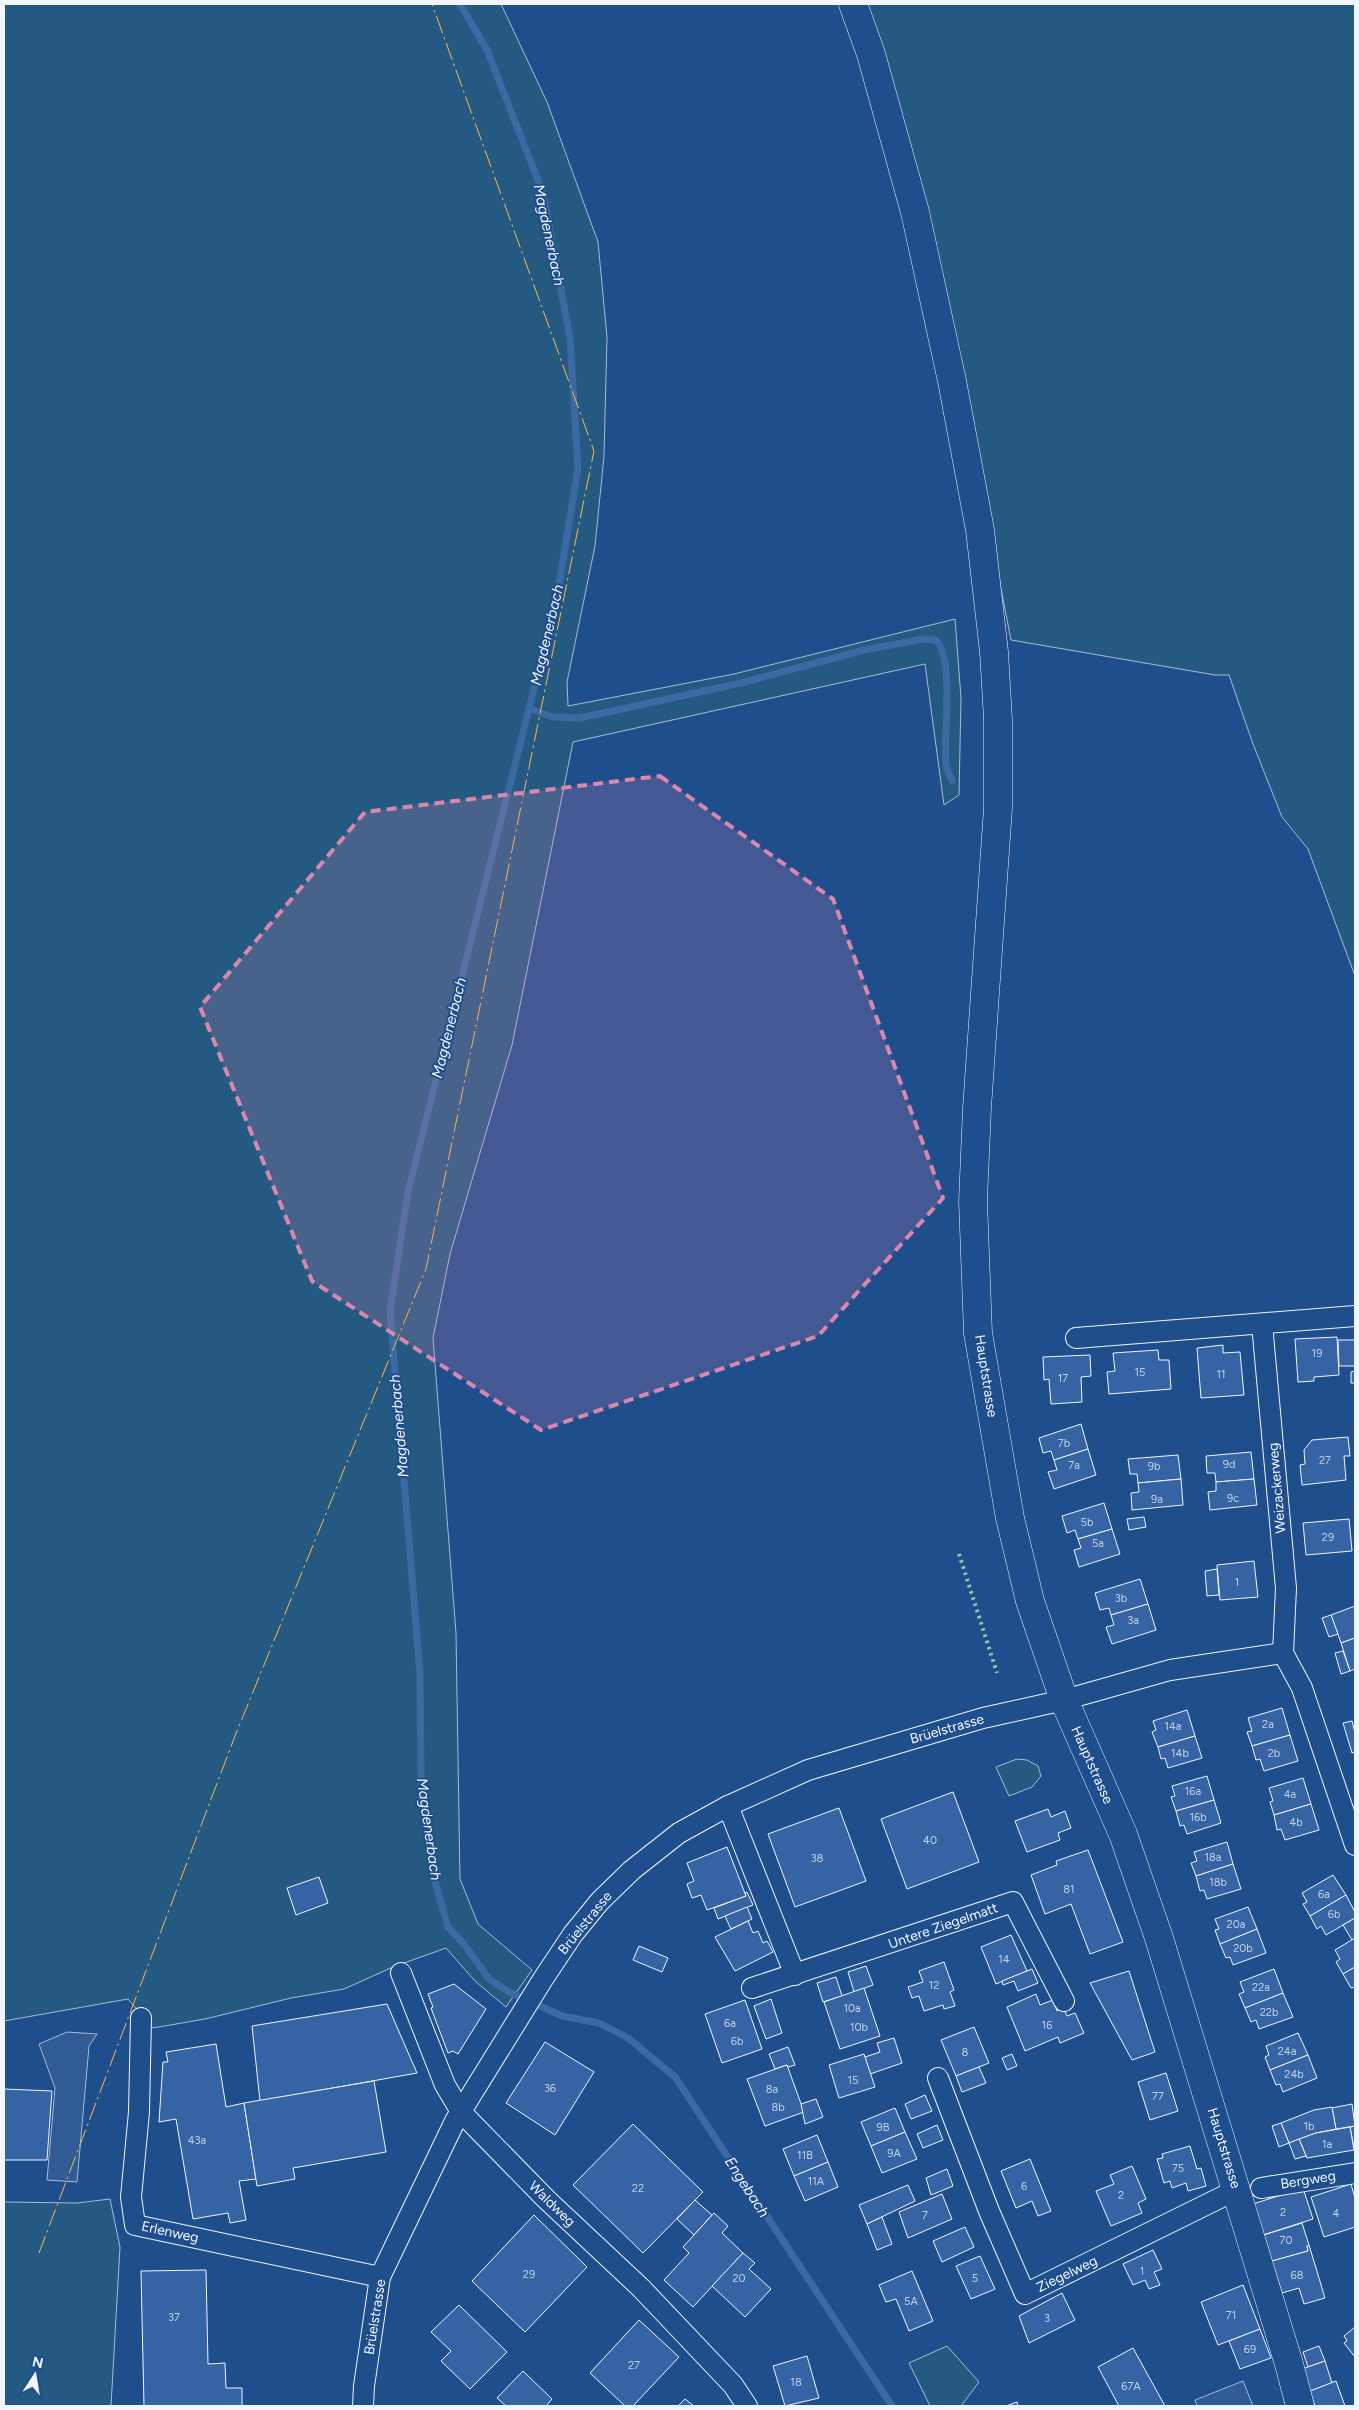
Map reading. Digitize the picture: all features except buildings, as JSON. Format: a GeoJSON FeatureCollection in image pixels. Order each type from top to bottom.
{"type":"FeatureCollection","features":[{"type":"Feature","properties":{"kind":"main road","name":"Hauptstrasse"},"geometry":{"type":"LineString","coordinates":[[853,4],[871,54],[914,212],[952,381],[980,530],[993,642],[998,718],[998,808],[977,1108],[973,1201],[978,1333],[1010,1518],[1030,1601],[1064,1700],[1123,1834],[1249,2189],[1300,2406]]}},
{"type":"Feature","properties":{"kind":"street"},"geometry":{"type":"LineString","coordinates":[[1076,1338],[1355,1316]]}},
{"type":"Feature","properties":{"kind":"street","name":"Weizackerweg"},"geometry":{"type":"LineString","coordinates":[[1262,1324],[1286,1588],[1283,1653]]}},
{"type":"Feature","properties":{"kind":"street"},"geometry":{"type":"LineString","coordinates":[[1064,1700],[1170,1670],[1283,1653],[1302,1688],[1355,1845]]}},
{"type":"Feature","properties":{"kind":"street","name":"Brüelstrasse"},"geometry":{"type":"LineString","coordinates":[[363,2406],[364,2386],[380,2277],[460,2112],[543,1979],[573,1934],[600,1901],[632,1870],[679,1833],[728,1806],[808,1770],[983,1718],[1064,1700]]}},
{"type":"Feature","properties":{"kind":"street"},"geometry":{"type":"LineString","coordinates":[[728,1806],[795,1974]]}},
{"type":"Feature","properties":{"kind":"street","name":"Untere Ziegelmatt"},"geometry":{"type":"LineString","coordinates":[[752,1988],[1013,1902],[1064,2001]]}},
{"type":"Feature","properties":{"kind":"street","name":"Waldweg"},"geometry":{"type":"LineString","coordinates":[[402,1973],[445,2086],[460,2112],[546,2199],[641,2288],[733,2385],[747,2406]]}},
{"type":"Feature","properties":{"kind":"street","name":"Erlenweg"},"geometry":{"type":"LineString","coordinates":[[142,2018],[139,2112],[131,2197],[135,2225],[380,2277]]}},
{"type":"Feature","properties":{"kind":"street","name":"Ziegelweg"},"geometry":{"type":"LineString","coordinates":[[938,2078],[989,2211],[1025,2294],[1249,2189]]}},
{"type":"Feature","properties":{"kind":"street","name":"Bergweg"},"geometry":{"type":"LineString","coordinates":[[1249,2189],[1355,2173]]}},
{"type":"Feature","properties":{"kind":"highlighted area"},"geometry":{"type":"Polygon","coordinates":[[[660,776],[833,899],[943,1198],[818,1336],[541,1430],[312,1281],[200,1007],[365,812],[660,776]]]}},
{"type":"Feature","properties":{"kind":"shaded area"},"geometry":{"type":"Polygon","coordinates":[[[4,4],[501,4],[547,102],[598,242],[607,337],[604,456],[595,546],[567,682],[568,706],[734,674],[955,619],[961,698],[959,795],[944,805],[925,664],[573,742],[512,1045],[450,1254],[433,1338],[456,1633],[460,1879],[478,1924],[532,1970],[506,2007],[475,1981],[446,1948],[393,1967],[344,1989],[291,1998],[205,2019],[153,2028],[128,1999],[4,2021],[4,4]]]}},
{"type":"Feature","properties":{"kind":"shaded area"},"geometry":{"type":"Polygon","coordinates":[[[864,4],[1355,4],[1355,976],[1308,849],[1282,817],[1253,744],[1229,675],[1215,675],[1011,640],[927,209],[864,4]]]}},
{"type":"Feature","properties":{"kind":"shaded area"},"geometry":{"type":"Polygon","coordinates":[[[1017,1759],[1027,1760],[1038,1766],[1041,1776],[1032,1787],[1009,1796],[996,1767],[1017,1759]]]}},
{"type":"Feature","properties":{"kind":"shaded area"},"geometry":{"type":"Polygon","coordinates":[[[67,2032],[97,2034],[89,2046],[77,2182],[47,2180],[55,2088],[39,2044],[67,2032]]]}},
{"type":"Feature","properties":{"kind":"shaded area"},"geometry":{"type":"Polygon","coordinates":[[[110,2199],[120,2247],[111,2406],[4,2406],[4,2202],[77,2203],[110,2199]]]}},
{"type":"Feature","properties":{"kind":"shaded area"},"geometry":{"type":"Polygon","coordinates":[[[947,2346],[979,2382],[961,2406],[930,2406],[909,2363],[947,2346]]]}},
{"type":"Feature","properties":{"kind":"shaded area"},"geometry":{"type":"Polygon","coordinates":[[[1243,2381],[1253,2406],[1197,2406],[1195,2400],[1243,2381]]]}},
{"type":"Feature","properties":{"kind":"waterway","name":"Magdenerbach"},"geometry":{"type":"LineString","coordinates":[[460,4],[487,50],[543,193],[570,338],[578,468],[557,597],[408,1192],[390,1311],[420,1674],[421,1776],[433,1875],[448,1927],[464,1944],[489,1979],[509,1992],[562,2016],[599,2023],[628,2038],[675,2077],[892,2406]]}},
{"type":"Feature","properties":{"kind":"waterway"},"geometry":{"type":"LineString","coordinates":[[530,709],[553,717],[580,718],[741,683],[864,650],[924,639],[936,640],[942,650],[947,680],[945,750],[947,770],[952,781]]}},
{"type":"Feature","properties":{"kind":"hedge"},"geometry":{"type":"LineString","coordinates":[[959,1554],[997,1673]]}},
{"type":"Feature","properties":{"kind":"power"},"geometry":{"type":"LineString","coordinates":[[39,2253],[235,1736],[426,1269],[594,451],[432,4]]}},
{"type":"Feature","properties":{"kind":"water label","name":"Engebach"},"geometry":{"type":"Point","coordinates":[747,2187]}}]}
